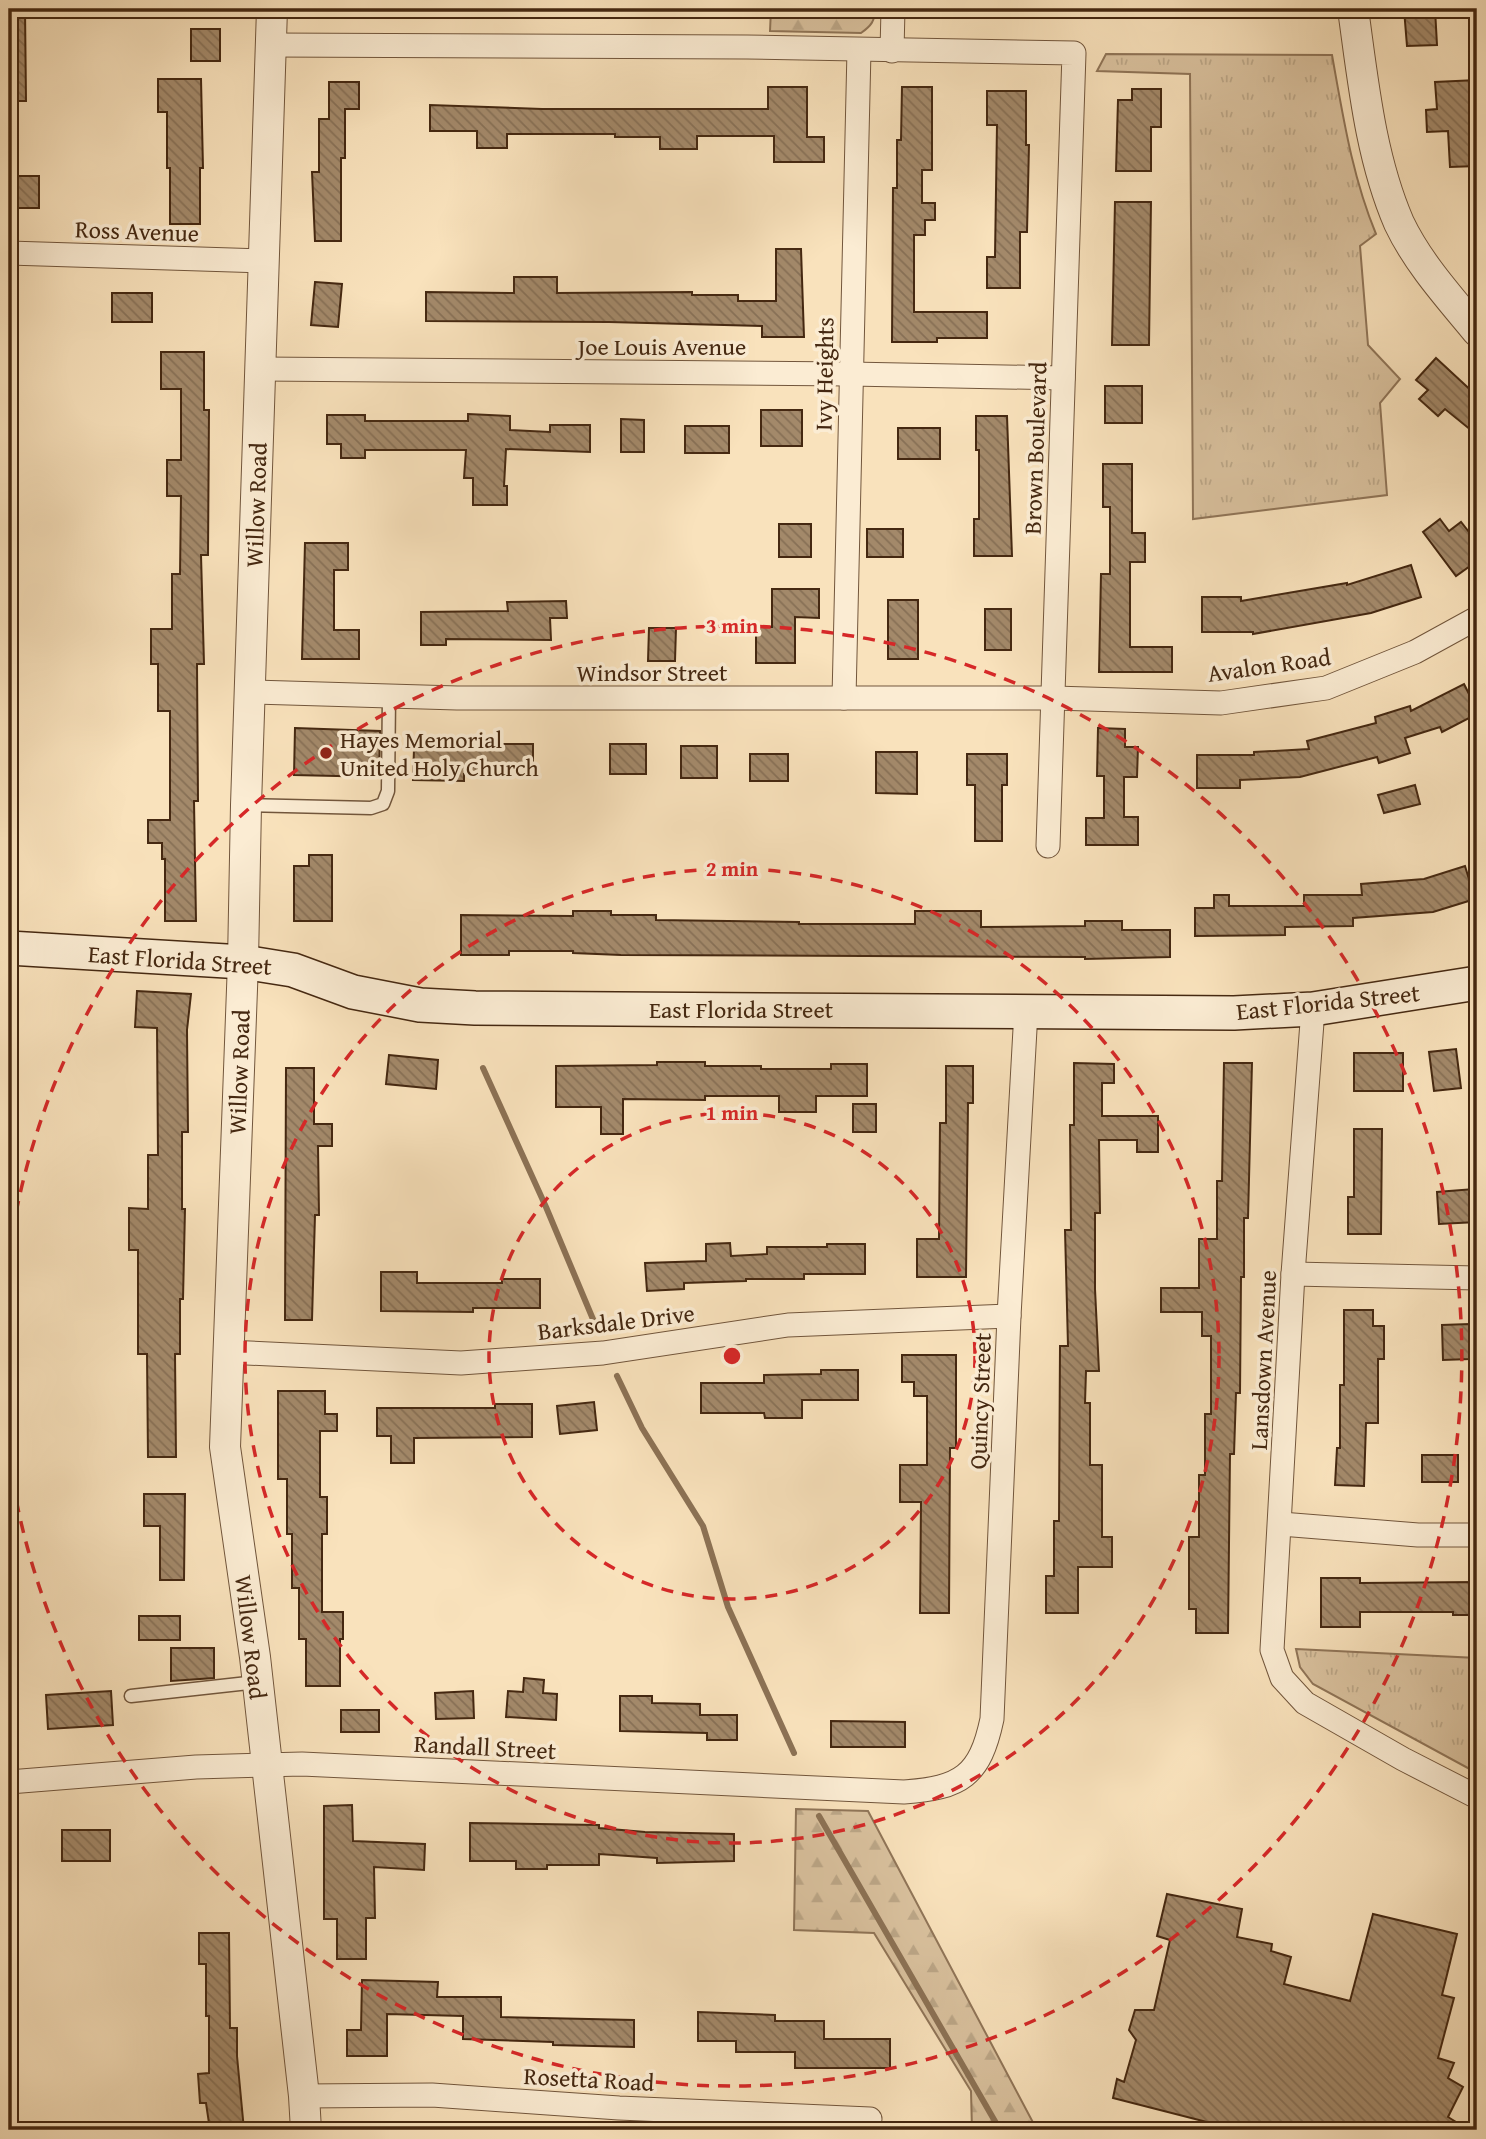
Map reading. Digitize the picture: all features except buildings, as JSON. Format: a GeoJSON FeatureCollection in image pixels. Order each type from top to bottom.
{"type":"FeatureCollection","features":[{"type":"Feature","properties":{"kind":"main road","name":"East Florida Street"},"geometry":{"type":"LineString","coordinates":[[9,948],[243,962],[293,970],[353,992],[420,1006],[488,1008],[1234,1013],[1313,1009],[1477,983]]}},
{"type":"Feature","properties":{"kind":"street","name":"Willow Road"},"geometry":{"type":"LineString","coordinates":[[272,9],[243,962],[225,1447],[267,1765],[306,2130]]}},
{"type":"Feature","properties":{"kind":"street"},"geometry":{"type":"LineString","coordinates":[[270,45],[733,47],[891,51],[893,9]]}},
{"type":"Feature","properties":{"kind":"street"},"geometry":{"type":"LineString","coordinates":[[1353,9],[1381,173],[1396,213],[1412,245],[1434,279],[1477,331]]}},
{"type":"Feature","properties":{"kind":"street","name":"Ivy Heights"},"geometry":{"type":"LineString","coordinates":[[844,698],[859,50]]}},
{"type":"Feature","properties":{"kind":"street","name":"Brown Boulevard"},"geometry":{"type":"LineString","coordinates":[[891,51],[1074,53],[1048,846]]}},
{"type":"Feature","properties":{"kind":"street","name":"Ross Avenue"},"geometry":{"type":"LineString","coordinates":[[9,253],[263,261]]}},
{"type":"Feature","properties":{"kind":"street","name":"Joe Louis Avenue"},"geometry":{"type":"LineString","coordinates":[[261,369],[1063,378]]}},
{"type":"Feature","properties":{"kind":"street","name":"Avalon Road"},"geometry":{"type":"LineString","coordinates":[[1054,698],[1220,703],[1326,688],[1415,652],[1477,618]]}},
{"type":"Feature","properties":{"kind":"street","name":"Windsor Street"},"geometry":{"type":"LineString","coordinates":[[250,691],[389,696],[1054,698]]}},
{"type":"Feature","properties":{"kind":"street","name":"Lansdown Avenue"},"geometry":{"type":"LineString","coordinates":[[1313,1009],[1293,1274],[1272,1650],[1282,1678],[1305,1703],[1403,1759],[1477,1797]]}},
{"type":"Feature","properties":{"kind":"street","name":"Quincy Street"},"geometry":{"type":"LineString","coordinates":[[958,1782],[978,1764],[987,1744],[992,1719],[1009,1316],[1026,1011]]}},
{"type":"Feature","properties":{"kind":"street"},"geometry":{"type":"LineString","coordinates":[[1293,1274],[1477,1278]]}},
{"type":"Feature","properties":{"kind":"street","name":"Barksdale Drive"},"geometry":{"type":"LineString","coordinates":[[227,1352],[461,1363],[603,1353],[788,1325],[1009,1316]]}},
{"type":"Feature","properties":{"kind":"street"},"geometry":{"type":"LineString","coordinates":[[1281,1524],[1418,1535],[1477,1535]]}},
{"type":"Feature","properties":{"kind":"street","name":"Randall Street"},"geometry":{"type":"LineString","coordinates":[[9,1782],[196,1767],[316,1765],[904,1792],[930,1790],[958,1782]]}},
{"type":"Feature","properties":{"kind":"street","name":"Rosetta Road"},"geometry":{"type":"LineString","coordinates":[[304,2096],[432,2095],[797,2123],[870,2119]]}},
{"type":"Feature","properties":{"kind":"lane"},"geometry":{"type":"LineString","coordinates":[[246,805],[371,808],[383,804],[388,791],[389,696]]}},
{"type":"Feature","properties":{"kind":"lane"},"geometry":{"type":"LineString","coordinates":[[131,1696],[257,1682]]}},
{"type":"Feature","properties":{"kind":"green space"},"geometry":{"type":"Polygon","coordinates":[[[771,9],[875,9],[872,23],[861,33],[770,31],[771,9]]]}},
{"type":"Feature","properties":{"kind":"green space"},"geometry":{"type":"Polygon","coordinates":[[[1106,54],[1332,55],[1354,168],[1376,234],[1360,246],[1368,345],[1400,379],[1380,403],[1387,495],[1193,519],[1190,74],[1097,71],[1106,54]]]}},
{"type":"Feature","properties":{"kind":"green space"},"geometry":{"type":"Polygon","coordinates":[[[1296,1649],[1477,1658],[1477,1773],[1313,1684],[1300,1667],[1296,1649]]]}},
{"type":"Feature","properties":{"kind":"green space"},"geometry":{"type":"Polygon","coordinates":[[[796,1809],[868,1811],[1037,2130],[972,2130],[971,2091],[874,1933],[794,1930],[796,1809]]]}},
{"type":"Feature","properties":{"kind":"waterway"},"geometry":{"type":"LineString","coordinates":[[483,1068],[595,1324]]}},
{"type":"Feature","properties":{"kind":"waterway"},"geometry":{"type":"LineString","coordinates":[[617,1376],[642,1428],[703,1526],[728,1607],[794,1753]]}},
{"type":"Feature","properties":{"kind":"waterway"},"geometry":{"type":"LineString","coordinates":[[819,1816],[1000,2130]]}},
{"type":"Feature","properties":{"kind":"place","name":"Hayes Memorial United Holy Church"},"geometry":{"type":"Point","coordinates":[326,753]}}]}
